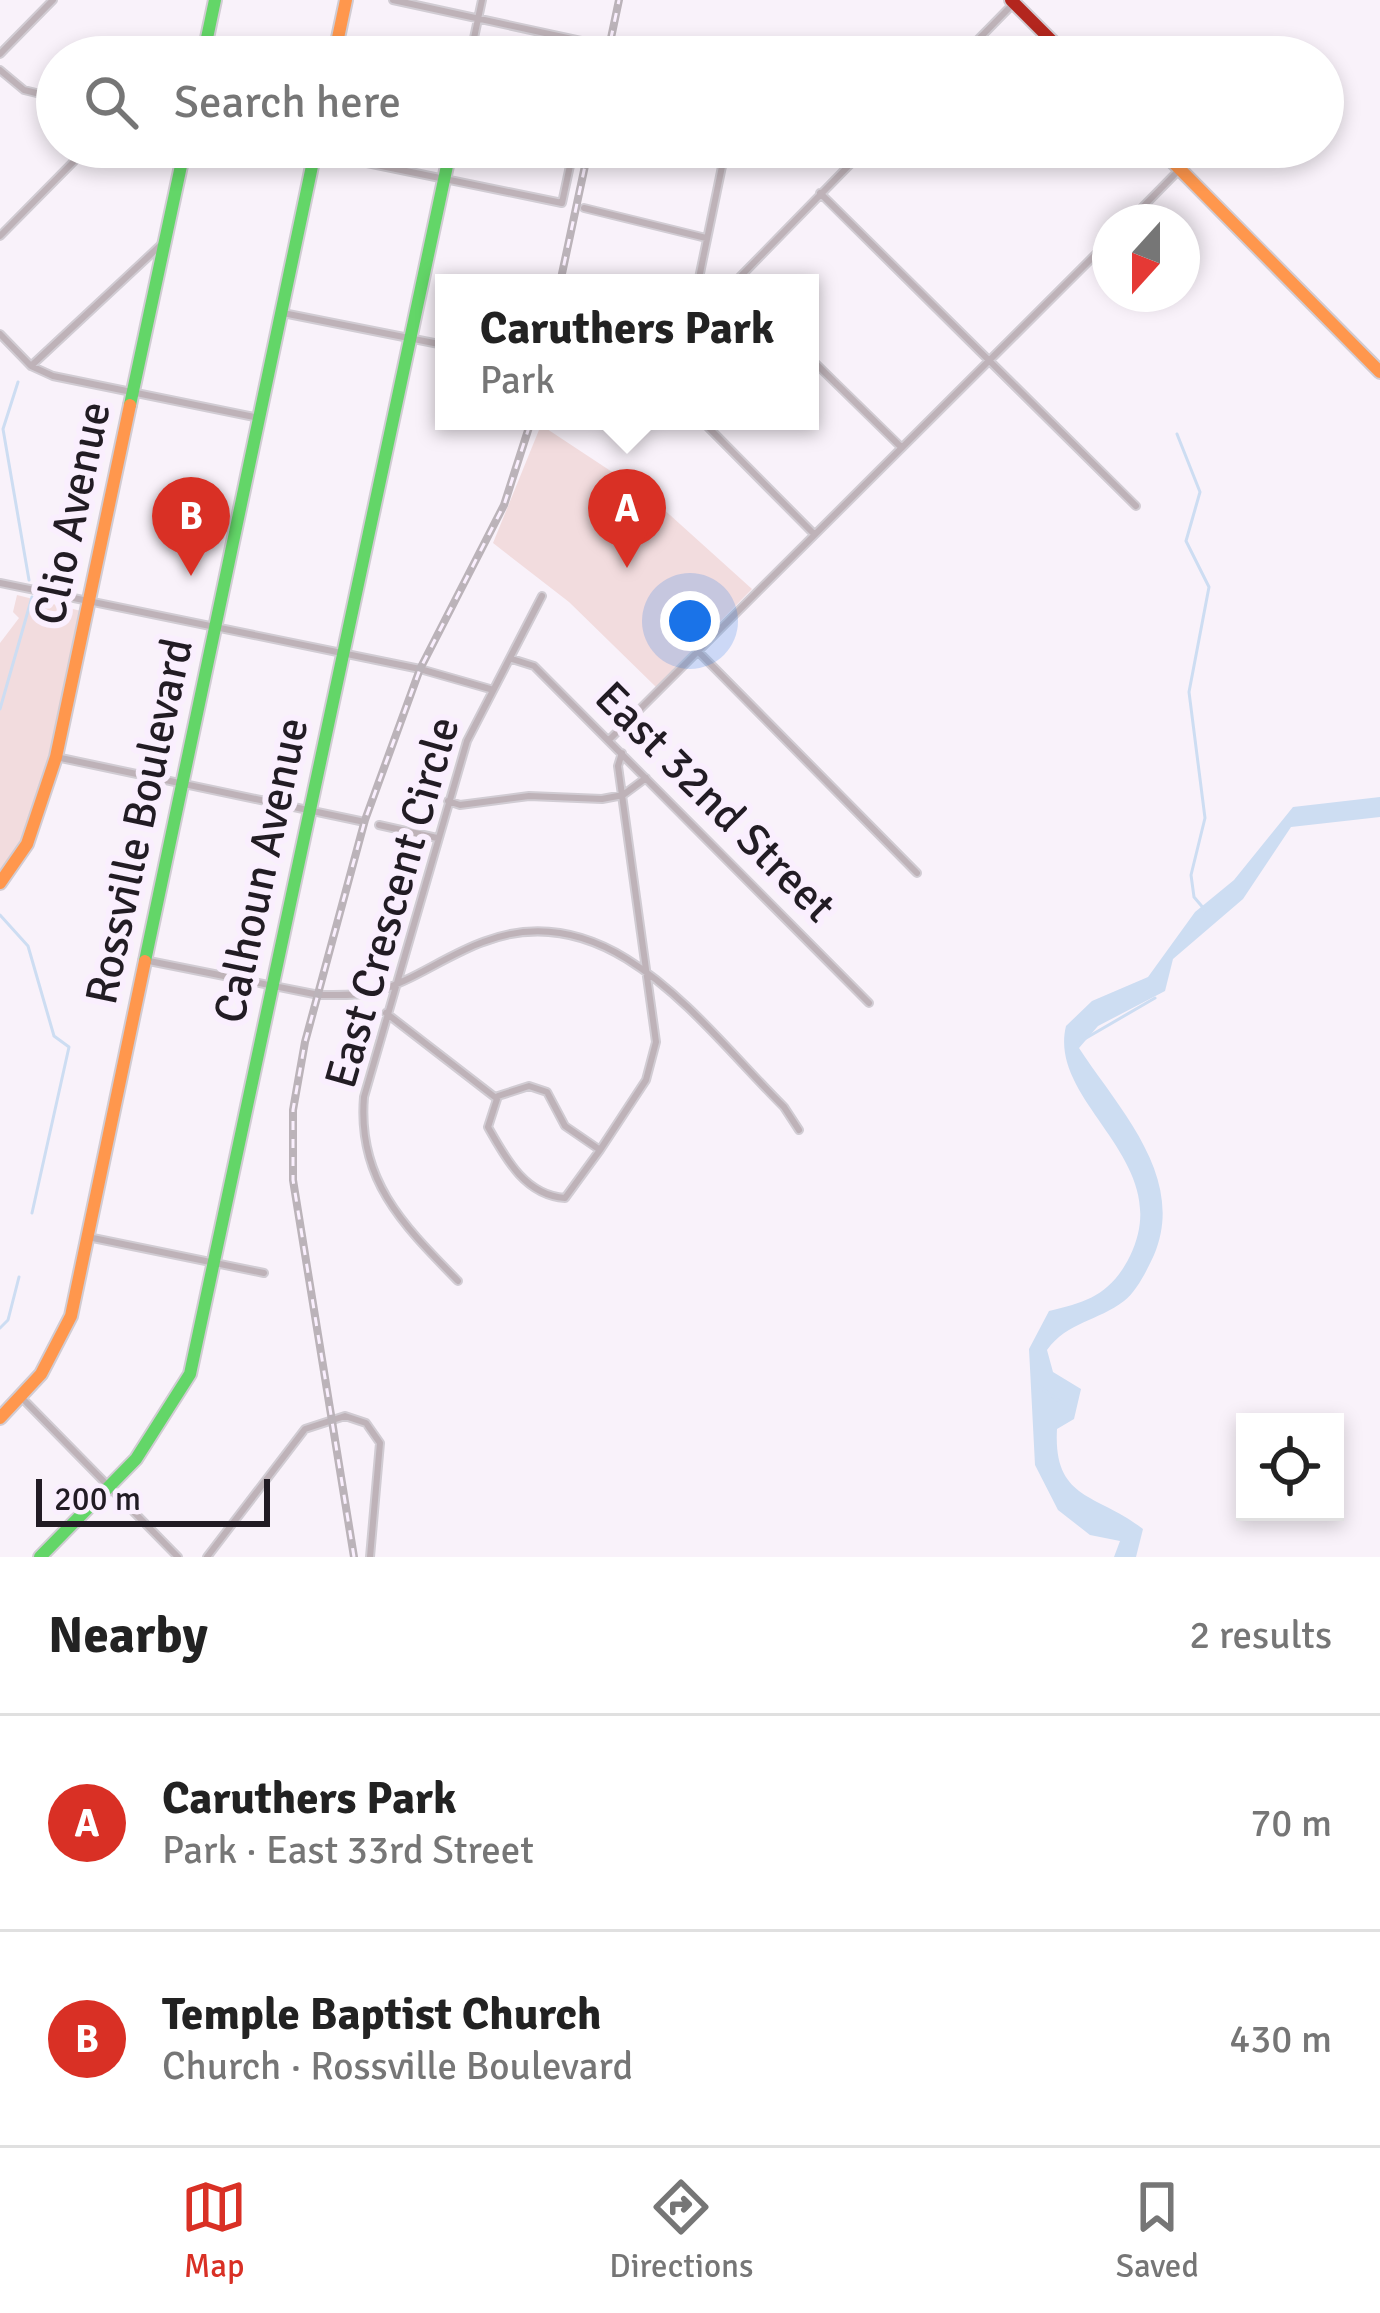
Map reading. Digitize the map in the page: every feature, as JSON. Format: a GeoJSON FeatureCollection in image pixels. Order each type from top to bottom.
{"type":"FeatureCollection","features":[{"type":"Feature","properties":{"kind":"main road"},"geometry":{"type":"LineString","coordinates":[[207,36],[215,0]]}},
{"type":"Feature","properties":{"kind":"main road"},"geometry":{"type":"LineString","coordinates":[[338,36],[346,0]]}},
{"type":"Feature","properties":{"kind":"main road"},"geometry":{"type":"LineString","coordinates":[[1014,1],[1048,36]]}},
{"type":"Feature","properties":{"kind":"main road","name":"Clio Avenue"},"geometry":{"type":"LineString","coordinates":[[0,883],[27,844],[56,758],[181,168]]}},
{"type":"Feature","properties":{"kind":"main road","name":"Rossville Boulevard"},"geometry":{"type":"LineString","coordinates":[[0,1418],[54,1356],[66,1328],[311,168]]}},
{"type":"Feature","properties":{"kind":"main road","name":"Calhoun Avenue"},"geometry":{"type":"LineString","coordinates":[[40,1557],[109,1490],[155,1435],[190,1374],[447,168]]}},
{"type":"Feature","properties":{"kind":"main road"},"geometry":{"type":"LineString","coordinates":[[1180,169],[1380,372]]}},
{"type":"Feature","properties":{"kind":"street"},"geometry":{"type":"LineString","coordinates":[[0,54],[53,0]]}},
{"type":"Feature","properties":{"kind":"street"},"geometry":{"type":"LineString","coordinates":[[393,0],[556,36]]}},
{"type":"Feature","properties":{"kind":"street"},"geometry":{"type":"LineString","coordinates":[[474,36],[482,0]]}},
{"type":"Feature","properties":{"kind":"street"},"geometry":{"type":"LineString","coordinates":[[981,36],[1014,1]]}},
{"type":"Feature","properties":{"kind":"street"},"geometry":{"type":"LineString","coordinates":[[0,70],[36,93]]}},
{"type":"Feature","properties":{"kind":"street"},"geometry":{"type":"LineString","coordinates":[[0,236],[67,168]]}},
{"type":"Feature","properties":{"kind":"street"},"geometry":{"type":"LineString","coordinates":[[392,168],[562,203],[570,168]]}},
{"type":"Feature","properties":{"kind":"street"},"geometry":{"type":"LineString","coordinates":[[700,274],[721,168]]}},
{"type":"Feature","properties":{"kind":"street"},"geometry":{"type":"LineString","coordinates":[[743,274],[846,168]]}},
{"type":"Feature","properties":{"kind":"street"},"geometry":{"type":"LineString","coordinates":[[1146,204],[1180,169]]}},
{"type":"Feature","properties":{"kind":"street"},"geometry":{"type":"LineString","coordinates":[[820,193],[1136,506]]}},
{"type":"Feature","properties":{"kind":"street"},"geometry":{"type":"LineString","coordinates":[[584,208],[706,238]]}},
{"type":"Feature","properties":{"kind":"street"},"geometry":{"type":"LineString","coordinates":[[31,366],[152,248],[165,242]]}},
{"type":"Feature","properties":{"kind":"street"},"geometry":{"type":"LineString","coordinates":[[609,740],[1092,258]]}},
{"type":"Feature","properties":{"kind":"street"},"geometry":{"type":"LineString","coordinates":[[281,313],[435,343]]}},
{"type":"Feature","properties":{"kind":"street"},"geometry":{"type":"LineString","coordinates":[[0,334],[31,366],[53,376],[259,418]]}},
{"type":"Feature","properties":{"kind":"street"},"geometry":{"type":"LineString","coordinates":[[819,367],[901,447]]}},
{"type":"Feature","properties":{"kind":"street"},"geometry":{"type":"LineString","coordinates":[[711,430],[814,534]]}},
{"type":"Feature","properties":{"kind":"street"},"geometry":{"type":"LineString","coordinates":[[0,583],[344,652],[490,689]]}},
{"type":"Feature","properties":{"kind":"street","name":"East Crescent Circle"},"geometry":{"type":"LineString","coordinates":[[458,1282],[394,1215],[365,1155],[364,1097],[448,801],[490,689],[542,596]]}},
{"type":"Feature","properties":{"kind":"street"},"geometry":{"type":"LineString","coordinates":[[665,618],[916,873]]}},
{"type":"Feature","properties":{"kind":"street","name":"East 32nd Street"},"geometry":{"type":"LineString","coordinates":[[509,659],[524,658],[534,666],[869,1004]]}},
{"type":"Feature","properties":{"kind":"street"},"geometry":{"type":"LineString","coordinates":[[600,1150],[566,1126],[539,1088],[512,1088],[496,1098],[488,1127],[506,1159],[538,1193],[565,1198],[600,1150],[654,1061],[655,1020],[617,766],[622,753]]}},
{"type":"Feature","properties":{"kind":"street"},"geometry":{"type":"LineString","coordinates":[[56,758],[360,821]]}},
{"type":"Feature","properties":{"kind":"street"},"geometry":{"type":"LineString","coordinates":[[448,801],[460,805],[529,796],[623,795],[646,778]]}},
{"type":"Feature","properties":{"kind":"street"},"geometry":{"type":"LineString","coordinates":[[379,825],[437,838]]}},
{"type":"Feature","properties":{"kind":"street"},"geometry":{"type":"LineString","coordinates":[[146,960],[320,995],[376,992],[481,943],[539,928],[588,938],[645,970],[784,1107],[800,1130]]}},
{"type":"Feature","properties":{"kind":"street"},"geometry":{"type":"LineString","coordinates":[[386,1013],[496,1098]]}},
{"type":"Feature","properties":{"kind":"street"},"geometry":{"type":"LineString","coordinates":[[88,1237],[264,1273]]}},
{"type":"Feature","properties":{"kind":"street"},"geometry":{"type":"LineString","coordinates":[[21,1397],[178,1557]]}},
{"type":"Feature","properties":{"kind":"street"},"geometry":{"type":"LineString","coordinates":[[207,1557],[296,1438],[311,1424],[332,1418],[366,1423],[380,1443],[370,1557]]}},
{"type":"Feature","properties":{"kind":"shaded area"},"geometry":{"type":"Polygon","coordinates":[[[539,430],[549,430],[650,497],[752,589],[656,687],[569,602],[493,543],[539,430]]]}},
{"type":"Feature","properties":{"kind":"shaded area"},"geometry":{"type":"Polygon","coordinates":[[[17,595],[81,611],[64,714],[46,783],[19,848],[0,876],[0,643],[19,618],[13,612],[17,595]]]}},
{"type":"Feature","properties":{"kind":"water"},"geometry":{"type":"Polygon","coordinates":[[[1380,797],[1380,817],[1291,827],[1243,899],[1173,959],[1165,991],[1098,1026],[1079,1048],[1144,1145],[1162,1198],[1162,1226],[1154,1255],[1133,1292],[1114,1308],[1064,1333],[1047,1350],[1053,1372],[1081,1389],[1074,1419],[1057,1429],[1062,1470],[1081,1492],[1143,1529],[1136,1557],[1114,1557],[1120,1541],[1090,1535],[1058,1510],[1035,1465],[1029,1349],[1049,1311],[1087,1300],[1115,1279],[1130,1256],[1140,1222],[1137,1191],[1125,1162],[1075,1081],[1065,1054],[1066,1026],[1092,1001],[1148,977],[1195,912],[1234,880],[1293,807],[1380,797]]]}},
{"type":"Feature","properties":{"kind":"waterway"},"geometry":{"type":"LineString","coordinates":[[18,382],[3,429],[29,580]]}},
{"type":"Feature","properties":{"kind":"waterway"},"geometry":{"type":"LineString","coordinates":[[1177,434],[1200,492],[1186,541],[1209,587],[1189,692],[1205,818],[1191,875],[1194,897],[1205,910]]}},
{"type":"Feature","properties":{"kind":"waterway"},"geometry":{"type":"LineString","coordinates":[[0,709],[32,597]]}},
{"type":"Feature","properties":{"kind":"waterway"},"geometry":{"type":"LineString","coordinates":[[0,915],[28,946],[54,1036],[69,1047],[32,1213]]}},
{"type":"Feature","properties":{"kind":"waterway"},"geometry":{"type":"LineString","coordinates":[[1081,1041],[1155,998]]}},
{"type":"Feature","properties":{"kind":"waterway"},"geometry":{"type":"LineString","coordinates":[[0,1328],[8,1320],[19,1277]]}},
{"type":"Feature","properties":{"kind":"waterway"},"geometry":{"type":"LineString","coordinates":[[1037,1385],[1062,1403]]}},
{"type":"Feature","properties":{"kind":"railway"},"geometry":{"type":"LineString","coordinates":[[611,36],[619,0]]}},
{"type":"Feature","properties":{"kind":"railway"},"geometry":{"type":"LineString","coordinates":[[562,274],[585,168]]}},
{"type":"Feature","properties":{"kind":"railway"},"geometry":{"type":"LineString","coordinates":[[354,1557],[293,1180],[293,1110],[305,1042],[365,820],[420,669],[504,505],[528,430]]}},
{"type":"Feature","properties":{"kind":"traffic: fast"},"geometry":{"type":"LineString","coordinates":[[207,36],[215,0]]}},
{"type":"Feature","properties":{"kind":"traffic: fast"},"geometry":{"type":"LineString","coordinates":[[130,405],[181,168]]}},
{"type":"Feature","properties":{"kind":"traffic: fast"},"geometry":{"type":"LineString","coordinates":[[145,961],[312,168]]}},
{"type":"Feature","properties":{"kind":"traffic: fast"},"geometry":{"type":"LineString","coordinates":[[40,1557],[136,1459],[190,1374],[447,168]]}},
{"type":"Feature","properties":{"kind":"traffic: slow"},"geometry":{"type":"LineString","coordinates":[[338,36],[346,0]]}},
{"type":"Feature","properties":{"kind":"traffic: slow"},"geometry":{"type":"LineString","coordinates":[[1179,168],[1380,372]]}},
{"type":"Feature","properties":{"kind":"traffic: slow"},"geometry":{"type":"LineString","coordinates":[[0,883],[27,844],[56,757],[130,405]]}},
{"type":"Feature","properties":{"kind":"traffic: slow"},"geometry":{"type":"LineString","coordinates":[[0,1418],[41,1374],[71,1316],[145,961]]}},
{"type":"Feature","properties":{"kind":"traffic: jam"},"geometry":{"type":"LineString","coordinates":[[1011,0],[1047,36]]}},
{"type":"Feature","properties":{"kind":"place","name":"Caruthers Park"},"geometry":{"type":"Point","coordinates":[627,568]}},
{"type":"Feature","properties":{"kind":"place","name":"Temple Baptist Church"},"geometry":{"type":"Point","coordinates":[191,576]}}]}
